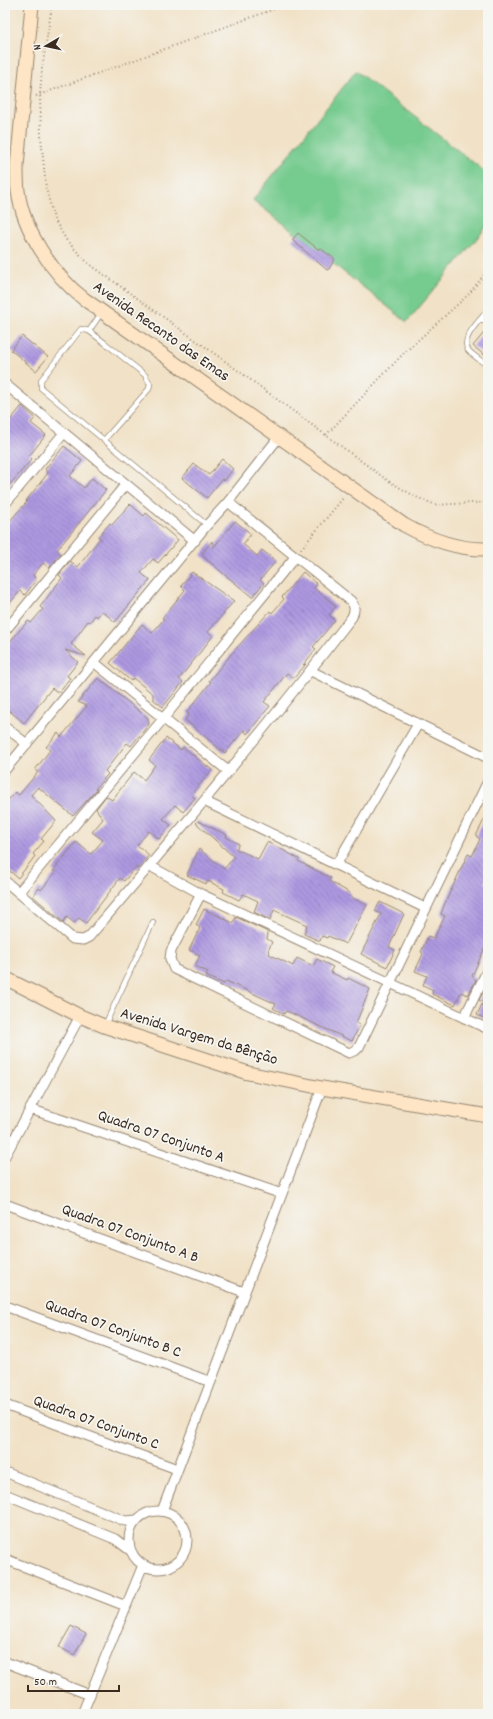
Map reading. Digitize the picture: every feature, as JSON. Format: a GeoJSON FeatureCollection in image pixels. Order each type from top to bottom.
{"type":"FeatureCollection","features":[{"type":"Feature","properties":{"kind":"main road","name":"Avenida Recanto das Emas"},"geometry":{"type":"LineString","coordinates":[[32,5],[17,166],[18,192],[23,212],[44,256],[52,268],[72,289],[102,312],[404,525],[421,534],[464,548],[488,549]]}},
{"type":"Feature","properties":{"kind":"main road","name":"Avenida Vargem da Bênção"},"geometry":{"type":"LineString","coordinates":[[5,978],[80,1016],[104,1026],[248,1073],[322,1088],[488,1116]]}},
{"type":"Feature","properties":{"kind":"street"},"geometry":{"type":"LineString","coordinates":[[5,384],[194,541]]}},
{"type":"Feature","properties":{"kind":"street"},"geometry":{"type":"LineString","coordinates":[[5,504],[64,433]]}},
{"type":"Feature","properties":{"kind":"street"},"geometry":{"type":"LineString","coordinates":[[5,770],[228,502],[279,437]]}},
{"type":"Feature","properties":{"kind":"street"},"geometry":{"type":"LineString","coordinates":[[5,631],[126,484]]}},
{"type":"Feature","properties":{"kind":"street"},"geometry":{"type":"LineString","coordinates":[[5,881],[73,939],[83,940],[88,937],[150,866],[311,671],[355,612],[351,601],[228,502]]}},
{"type":"Feature","properties":{"kind":"street"},"geometry":{"type":"LineString","coordinates":[[19,892],[295,557]]}},
{"type":"Feature","properties":{"kind":"street"},"geometry":{"type":"LineString","coordinates":[[95,663],[228,771]]}},
{"type":"Feature","properties":{"kind":"street"},"geometry":{"type":"LineString","coordinates":[[311,671],[488,758]]}},
{"type":"Feature","properties":{"kind":"street"},"geometry":{"type":"LineString","coordinates":[[336,865],[418,724]]}},
{"type":"Feature","properties":{"kind":"street"},"geometry":{"type":"LineString","coordinates":[[5,727],[27,744]]}},
{"type":"Feature","properties":{"kind":"street"},"geometry":{"type":"LineString","coordinates":[[201,894],[171,951],[170,959],[172,967],[349,1053],[359,1047],[425,908],[488,781]]}},
{"type":"Feature","properties":{"kind":"street"},"geometry":{"type":"LineString","coordinates":[[204,801],[425,908]]}},
{"type":"Feature","properties":{"kind":"street"},"geometry":{"type":"LineString","coordinates":[[150,866],[201,894],[390,984],[488,1028]]}},
{"type":"Feature","properties":{"kind":"street"},"geometry":{"type":"LineString","coordinates":[[464,1018],[488,969]]}},
{"type":"Feature","properties":{"kind":"street"},"geometry":{"type":"LineString","coordinates":[[5,1156],[80,1016]]}},
{"type":"Feature","properties":{"kind":"street"},"geometry":{"type":"LineString","coordinates":[[162,1511],[322,1088]]}},
{"type":"Feature","properties":{"kind":"street","name":"Quadra 07 Conjunto A"},"geometry":{"type":"LineString","coordinates":[[30,1109],[282,1194]]}},
{"type":"Feature","properties":{"kind":"street","name":"Quadra 07 Conjunto A B"},"geometry":{"type":"LineString","coordinates":[[5,1204],[244,1292]]}},
{"type":"Feature","properties":{"kind":"street","name":"Quadra 07 Conjunto B C"},"geometry":{"type":"LineString","coordinates":[[5,1306],[210,1382]]}},
{"type":"Feature","properties":{"kind":"street","name":"Quadra 07 Conjunto C"},"geometry":{"type":"LineString","coordinates":[[5,1405],[177,1470]]}},
{"type":"Feature","properties":{"kind":"street"},"geometry":{"type":"LineString","coordinates":[[5,1472],[125,1521],[137,1520],[150,1512],[162,1511],[177,1518],[183,1526],[187,1544],[184,1553],[178,1561],[170,1567],[152,1569],[143,1565],[136,1559],[131,1551],[129,1542],[130,1532],[137,1520]]}},
{"type":"Feature","properties":{"kind":"street"},"geometry":{"type":"LineString","coordinates":[[5,1494],[115,1539],[131,1551]]}},
{"type":"Feature","properties":{"kind":"street"},"geometry":{"type":"LineString","coordinates":[[5,1559],[126,1606]]}},
{"type":"Feature","properties":{"kind":"street"},"geometry":{"type":"LineString","coordinates":[[82,1714],[143,1565]]}},
{"type":"Feature","properties":{"kind":"street"},"geometry":{"type":"LineString","coordinates":[[5,1662],[90,1695]]}},
{"type":"Feature","properties":{"kind":"lane"},"geometry":{"type":"LineString","coordinates":[[488,310],[467,336],[466,345],[469,350],[488,366]]}},
{"type":"Feature","properties":{"kind":"lane"},"geometry":{"type":"LineString","coordinates":[[89,331],[102,312]]}},
{"type":"Feature","properties":{"kind":"lane"},"geometry":{"type":"LineString","coordinates":[[481,319],[488,324]]}},
{"type":"Feature","properties":{"kind":"lane"},"geometry":{"type":"LineString","coordinates":[[105,439],[149,389],[150,384],[145,375],[89,331],[84,329],[79,331],[41,380],[41,388],[208,525]]}},
{"type":"Feature","properties":{"kind":"lane"},"geometry":{"type":"LineString","coordinates":[[104,1026],[153,922]]}},
{"type":"Feature","properties":{"kind":"path"},"geometry":{"type":"LineString","coordinates":[[52,5],[42,69],[40,95],[41,137],[46,188],[54,219],[67,241],[88,263],[386,480],[416,497],[436,505],[488,502]]}},
{"type":"Feature","properties":{"kind":"path"},"geometry":{"type":"LineString","coordinates":[[22,100],[40,95],[284,5]]}},
{"type":"Feature","properties":{"kind":"path"},"geometry":{"type":"LineString","coordinates":[[478,5],[488,13]]}},
{"type":"Feature","properties":{"kind":"path"},"geometry":{"type":"LineString","coordinates":[[326,435],[404,353],[468,295],[488,270]]}},
{"type":"Feature","properties":{"kind":"path"},"geometry":{"type":"LineString","coordinates":[[295,557],[352,488]]}},
{"type":"Feature","properties":{"kind":"shaded area"},"geometry":{"type":"Polygon","coordinates":[[[5,5],[12,5],[5,80],[5,5]]]}},
{"type":"Feature","properties":{"kind":"green space"},"geometry":{"type":"Polygon","coordinates":[[[356,71],[488,174],[488,225],[407,322],[253,200],[356,71]]]}},
{"type":"Feature","properties":{"kind":"building"},"geometry":{"type":"Polygon","coordinates":[[[298,233],[319,250],[320,248],[335,259],[329,269],[327,270],[292,240],[298,233]]]}},
{"type":"Feature","properties":{"kind":"building"},"geometry":{"type":"Polygon","coordinates":[[[488,328],[488,358],[473,346],[488,328]]]}},
{"type":"Feature","properties":{"kind":"building"},"geometry":{"type":"Polygon","coordinates":[[[22,336],[48,357],[36,371],[11,350],[22,336]]]}},
{"type":"Feature","properties":{"kind":"building"},"geometry":{"type":"Polygon","coordinates":[[[22,406],[35,418],[31,423],[46,435],[29,456],[32,459],[5,490],[5,426],[22,406]]]}},
{"type":"Feature","properties":{"kind":"building"},"geometry":{"type":"Polygon","coordinates":[[[64,446],[82,461],[70,476],[84,488],[92,478],[106,490],[57,550],[61,554],[49,568],[43,563],[33,575],[36,580],[25,595],[20,591],[5,609],[5,526],[27,502],[26,501],[48,473],[45,469],[64,446]]]}},
{"type":"Feature","properties":{"kind":"building"},"geometry":{"type":"Polygon","coordinates":[[[222,459],[233,469],[224,481],[222,479],[207,498],[182,478],[194,464],[209,475],[222,459]]]}},
{"type":"Feature","properties":{"kind":"building"},"geometry":{"type":"Polygon","coordinates":[[[130,504],[144,516],[146,513],[178,540],[158,563],[153,559],[141,573],[150,580],[115,622],[102,611],[97,617],[95,615],[90,622],[88,621],[71,644],[86,656],[65,650],[78,662],[67,676],[70,678],[58,693],[52,688],[24,723],[5,707],[5,647],[28,621],[31,623],[43,609],[40,607],[62,578],[59,575],[70,561],[78,567],[100,538],[98,537],[110,523],[112,525],[130,504]]]}},
{"type":"Feature","properties":{"kind":"building"},"geometry":{"type":"Polygon","coordinates":[[[235,521],[251,534],[243,544],[257,556],[262,550],[276,561],[260,580],[264,583],[252,597],[201,555],[212,541],[213,548],[235,521]]]}},
{"type":"Feature","properties":{"kind":"building"},"geometry":{"type":"Polygon","coordinates":[[[192,572],[234,601],[208,632],[213,636],[179,679],[183,682],[163,707],[153,699],[153,694],[133,678],[131,681],[110,663],[142,624],[152,633],[185,590],[181,586],[192,572]]]}},
{"type":"Feature","properties":{"kind":"building"},"geometry":{"type":"Polygon","coordinates":[[[303,572],[317,584],[314,588],[336,606],[329,615],[335,620],[313,647],[316,649],[303,665],[306,664],[294,678],[287,673],[264,702],[270,706],[247,734],[244,730],[225,753],[185,720],[189,715],[187,712],[211,682],[209,681],[233,652],[270,611],[272,613],[284,599],[282,597],[303,572]]]}},
{"type":"Feature","properties":{"kind":"building"},"geometry":{"type":"Polygon","coordinates":[[[98,678],[148,718],[149,724],[131,746],[127,743],[105,771],[108,774],[95,789],[97,789],[73,816],[38,787],[31,795],[56,821],[41,839],[44,841],[33,854],[35,856],[18,878],[5,867],[5,804],[15,792],[19,795],[38,772],[35,770],[50,750],[46,747],[58,733],[61,737],[87,706],[78,702],[98,678]]]}},
{"type":"Feature","properties":{"kind":"building"},"geometry":{"type":"Polygon","coordinates":[[[166,738],[181,750],[183,747],[212,770],[191,795],[195,798],[183,812],[175,805],[163,819],[171,825],[159,839],[149,831],[137,845],[149,855],[138,869],[136,867],[124,881],[120,878],[86,923],[79,918],[74,923],[67,917],[63,922],[33,896],[39,888],[41,890],[56,872],[53,871],[76,842],[91,854],[103,840],[92,832],[103,819],[96,809],[106,796],[112,800],[134,772],[144,780],[155,765],[149,760],[166,738]]]}},
{"type":"Feature","properties":{"kind":"building"},"geometry":{"type":"Polygon","coordinates":[[[488,812],[488,876],[485,882],[488,884],[488,941],[472,976],[476,980],[468,995],[461,992],[455,1005],[432,994],[433,990],[423,985],[427,976],[415,971],[423,954],[421,952],[428,936],[434,938],[445,916],[441,914],[445,903],[468,854],[472,856],[480,839],[476,836],[488,812]]]}},
{"type":"Feature","properties":{"kind":"building"},"geometry":{"type":"Polygon","coordinates":[[[198,821],[227,835],[226,837],[239,844],[236,849],[258,859],[267,842],[299,859],[298,861],[331,878],[329,881],[350,893],[349,896],[367,905],[346,944],[328,936],[327,938],[322,936],[320,941],[304,934],[307,925],[274,910],[270,920],[254,912],[258,901],[243,894],[239,900],[223,892],[224,889],[208,881],[206,884],[187,875],[199,849],[224,869],[234,857],[196,823],[198,821]]]}},
{"type":"Feature","properties":{"kind":"building"},"geometry":{"type":"Polygon","coordinates":[[[380,902],[404,914],[389,947],[395,950],[387,967],[361,954],[381,914],[375,911],[380,902]]]}},
{"type":"Feature","properties":{"kind":"building"},"geometry":{"type":"Polygon","coordinates":[[[204,909],[233,923],[236,917],[266,931],[268,934],[267,939],[272,942],[268,951],[270,952],[269,954],[293,966],[297,958],[313,966],[317,959],[333,967],[330,972],[347,980],[348,978],[370,989],[356,1023],[360,1025],[352,1041],[286,1011],[284,1014],[273,1008],[276,1004],[226,981],[224,984],[206,976],[208,972],[195,966],[200,955],[189,950],[200,928],[196,925],[204,909]]]}},
{"type":"Feature","properties":{"kind":"building"},"geometry":{"type":"Polygon","coordinates":[[[486,987],[488,988],[488,1020],[477,1015],[483,1002],[479,1000],[486,987]]]}},
{"type":"Feature","properties":{"kind":"building"},"geometry":{"type":"Polygon","coordinates":[[[71,1626],[86,1634],[74,1655],[59,1647],[71,1626]]]}}]}
